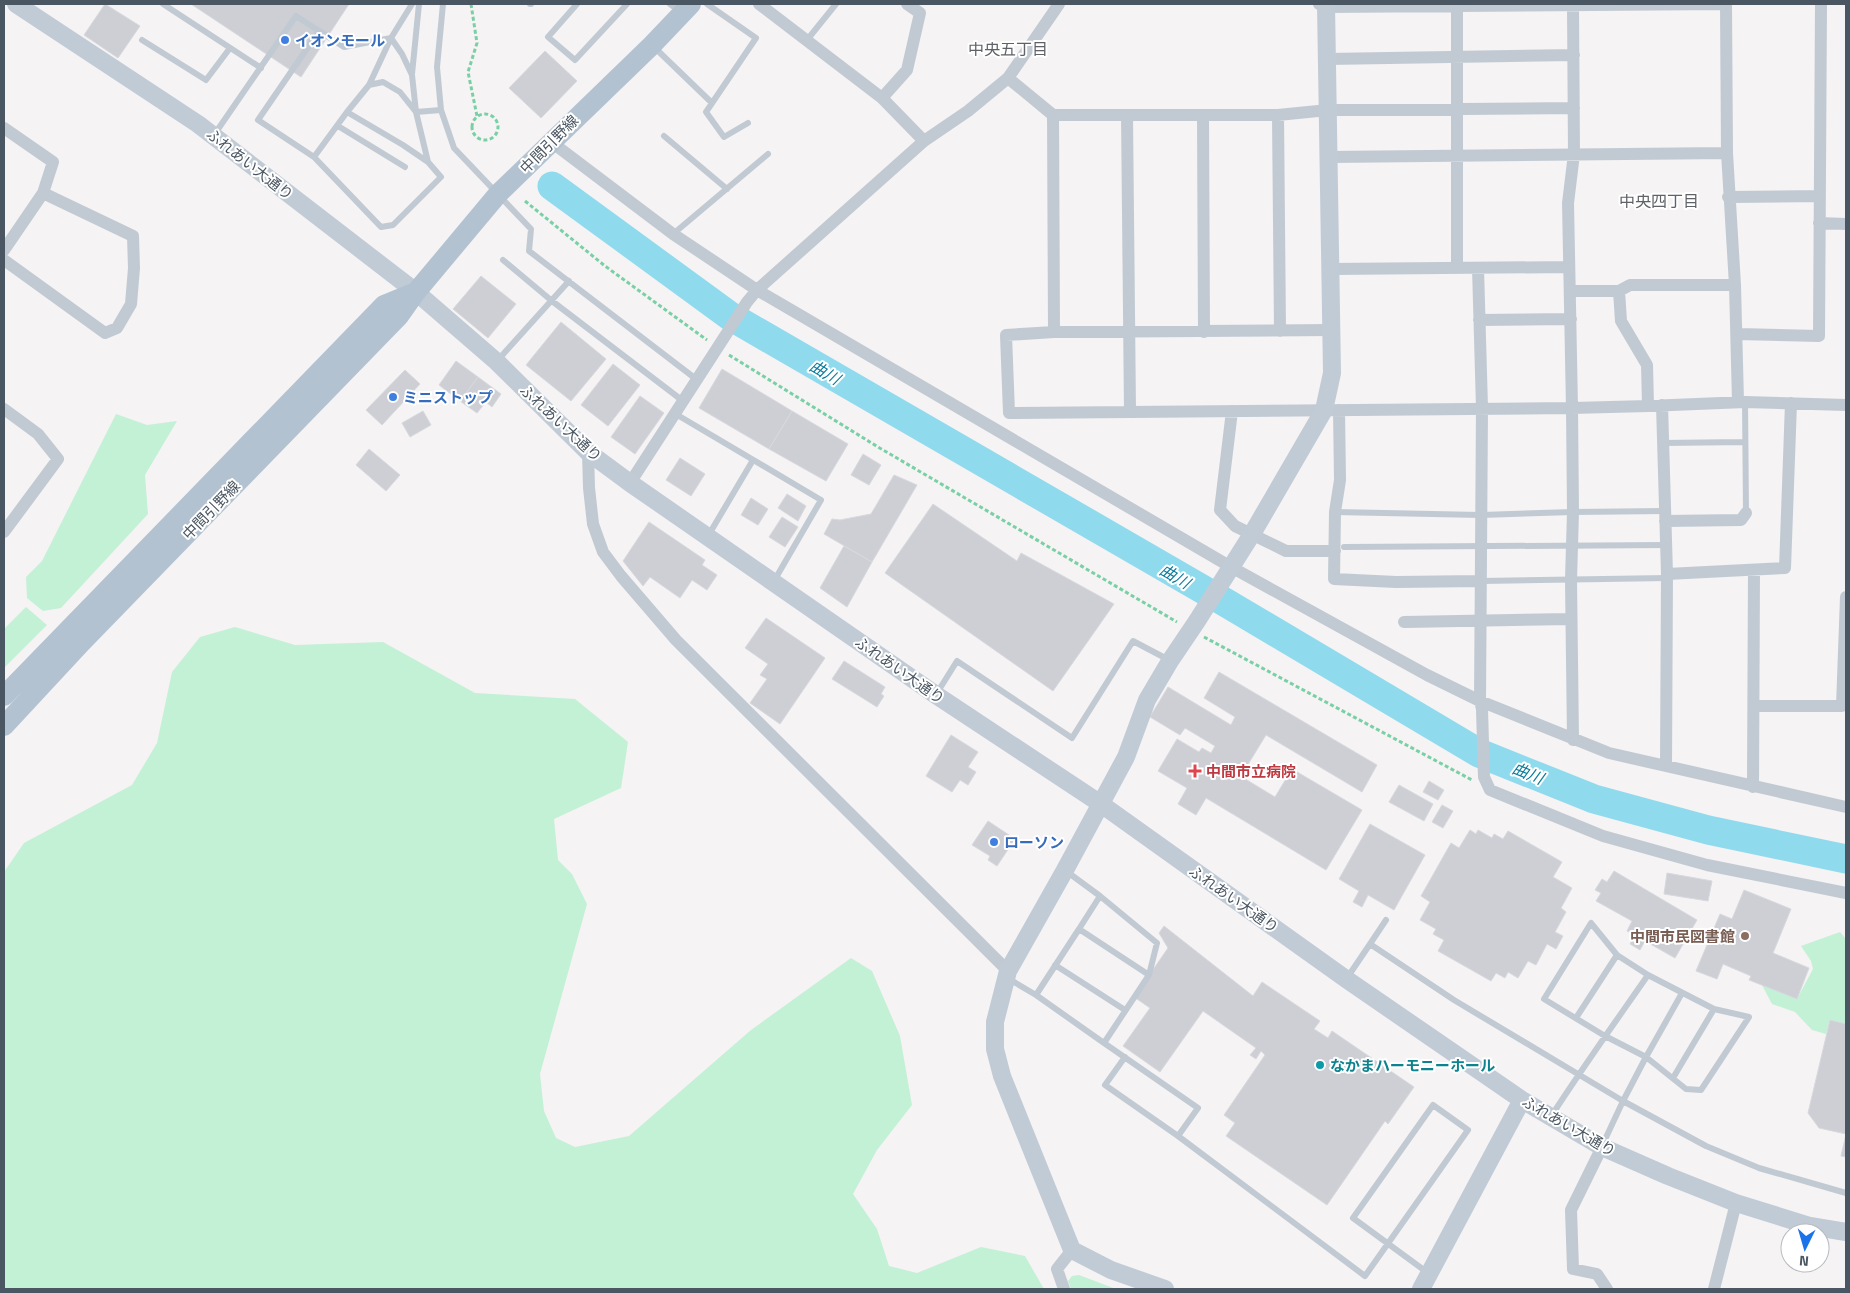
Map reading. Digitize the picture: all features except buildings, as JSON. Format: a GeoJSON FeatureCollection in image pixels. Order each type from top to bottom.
{"type":"FeatureCollection","features":[{"type":"Feature","properties":{"kind":"main road","name":"中間引野線"},"geometry":{"type":"LineString","coordinates":[[4,726],[82,642],[399,316],[416,292],[505,187],[652,45],[681,7]]}},
{"type":"Feature","properties":{"kind":"main road","name":"中間引野線"},"geometry":{"type":"LineString","coordinates":[[4,696],[384,305],[416,292]]}},
{"type":"Feature","properties":{"kind":"street","name":"ふれあい大通り"},"geometry":{"type":"LineString","coordinates":[[16,4],[214,136],[416,292],[497,362],[588,452],[630,483],[936,695],[1101,804],[1346,979],[1522,1100],[1602,1147],[1736,1203],[1810,1226],[1846,1232]]}},
{"type":"Feature","properties":{"kind":"street"},"geometry":{"type":"LineString","coordinates":[[759,4],[882,98],[924,141]]}},
{"type":"Feature","properties":{"kind":"street"},"geometry":{"type":"LineString","coordinates":[[882,98],[907,70],[920,13],[907,4]]}},
{"type":"Feature","properties":{"kind":"street"},"geometry":{"type":"LineString","coordinates":[[630,483],[717,347],[757,290],[924,141],[968,111],[1008,78],[1059,4]]}},
{"type":"Feature","properties":{"kind":"street"},"geometry":{"type":"LineString","coordinates":[[1481,581],[1396,582],[1334,579],[1340,549],[1335,512],[1340,480],[1332,410],[1329,157],[1324,5],[1573,6],[1726,4],[1728,197],[1741,402]]}},
{"type":"Feature","properties":{"kind":"street"},"geometry":{"type":"LineString","coordinates":[[1737,334],[1819,336],[1820,4]]}},
{"type":"Feature","properties":{"kind":"street"},"geometry":{"type":"LineString","coordinates":[[1457,6],[1457,268]]}},
{"type":"Feature","properties":{"kind":"street"},"geometry":{"type":"LineString","coordinates":[[1573,6],[1574,154],[1568,203],[1573,512],[1571,546],[1573,740]]}},
{"type":"Feature","properties":{"kind":"street"},"geometry":{"type":"LineString","coordinates":[[1327,59],[1574,55]]}},
{"type":"Feature","properties":{"kind":"street"},"geometry":{"type":"LineString","coordinates":[[1008,78],[1053,115],[1278,115],[1328,110],[1574,108]]}},
{"type":"Feature","properties":{"kind":"street"},"geometry":{"type":"LineString","coordinates":[[1053,115],[1054,332]]}},
{"type":"Feature","properties":{"kind":"street"},"geometry":{"type":"LineString","coordinates":[[1127,115],[1130,412]]}},
{"type":"Feature","properties":{"kind":"street"},"geometry":{"type":"LineString","coordinates":[[1278,115],[1280,331]]}},
{"type":"Feature","properties":{"kind":"street"},"geometry":{"type":"LineString","coordinates":[[1203,116],[1204,332]]}},
{"type":"Feature","properties":{"kind":"street"},"geometry":{"type":"LineString","coordinates":[[4,128],[53,162],[43,193],[4,250]]}},
{"type":"Feature","properties":{"kind":"street"},"geometry":{"type":"LineString","coordinates":[[547,145],[673,234],[757,290],[1228,572],[1481,705],[1609,753],[1846,808]]}},
{"type":"Feature","properties":{"kind":"street"},"geometry":{"type":"LineString","coordinates":[[1329,157],[1727,153]]}},
{"type":"Feature","properties":{"kind":"street"},"geometry":{"type":"LineString","coordinates":[[4,260],[105,333],[117,328],[131,304],[134,268],[133,236],[43,193]]}},
{"type":"Feature","properties":{"kind":"street"},"geometry":{"type":"LineString","coordinates":[[1728,197],[1820,196]]}},
{"type":"Feature","properties":{"kind":"street"},"geometry":{"type":"LineString","coordinates":[[1819,223],[1846,224]]}},
{"type":"Feature","properties":{"kind":"street"},"geometry":{"type":"LineString","coordinates":[[1331,269],[1569,267]]}},
{"type":"Feature","properties":{"kind":"street"},"geometry":{"type":"LineString","coordinates":[[1478,268],[1482,408],[1481,705],[1484,777],[1490,790],[1603,836],[1707,865],[1846,894]]}},
{"type":"Feature","properties":{"kind":"street"},"geometry":{"type":"LineString","coordinates":[[1570,291],[1619,291],[1630,285],[1735,285]]}},
{"type":"Feature","properties":{"kind":"street"},"geometry":{"type":"LineString","coordinates":[[1619,291],[1621,321],[1647,365],[1648,406]]}},
{"type":"Feature","properties":{"kind":"street"},"geometry":{"type":"LineString","coordinates":[[1479,320],[1571,319]]}},
{"type":"Feature","properties":{"kind":"street"},"geometry":{"type":"LineString","coordinates":[[1331,330],[1054,332],[1006,336],[1009,413],[1572,408],[1741,402],[1846,405]]}},
{"type":"Feature","properties":{"kind":"street"},"geometry":{"type":"LineString","coordinates":[[1667,576],[1785,568],[1791,403]]}},
{"type":"Feature","properties":{"kind":"street"},"geometry":{"type":"LineString","coordinates":[[1662,405],[1667,576],[1666,766]]}},
{"type":"Feature","properties":{"kind":"street"},"geometry":{"type":"LineString","coordinates":[[4,409],[38,434],[58,459],[4,532]]}},
{"type":"Feature","properties":{"kind":"street"},"geometry":{"type":"LineString","coordinates":[[1165,1289],[1111,1270],[1072,1250],[1002,1076],[994,1049],[995,1022],[1007,974],[1126,757],[1147,700],[1170,661],[1332,410]]}},
{"type":"Feature","properties":{"kind":"street"},"geometry":{"type":"LineString","coordinates":[[1232,411],[1220,510],[1235,526],[1286,551],[1340,549]]}},
{"type":"Feature","properties":{"kind":"street"},"geometry":{"type":"LineString","coordinates":[[588,452],[593,524],[603,552],[620,576],[682,647],[1007,974]]}},
{"type":"Feature","properties":{"kind":"street"},"geometry":{"type":"LineString","coordinates":[[1665,516],[1741,520],[1746,513]]}},
{"type":"Feature","properties":{"kind":"street"},"geometry":{"type":"LineString","coordinates":[[1753,787],[1754,570]]}},
{"type":"Feature","properties":{"kind":"street"},"geometry":{"type":"LineString","coordinates":[[1754,706],[1842,706],[1846,596]]}},
{"type":"Feature","properties":{"kind":"street"},"geometry":{"type":"LineString","coordinates":[[1404,622],[1572,619]]}},
{"type":"Feature","properties":{"kind":"street"},"geometry":{"type":"LineString","coordinates":[[1421,1289],[1522,1100]]}},
{"type":"Feature","properties":{"kind":"street"},"geometry":{"type":"LineString","coordinates":[[1602,1147],[1571,1210],[1573,1269],[1597,1274],[1607,1289]]}},
{"type":"Feature","properties":{"kind":"street"},"geometry":{"type":"LineString","coordinates":[[1714,1289],[1736,1203]]}},
{"type":"Feature","properties":{"kind":"street"},"geometry":{"type":"LineString","coordinates":[[1064,1289],[1057,1269],[1072,1250]]}},
{"type":"Feature","properties":{"kind":"lane"},"geometry":{"type":"LineString","coordinates":[[163,4],[261,68]]}},
{"type":"Feature","properties":{"kind":"lane"},"geometry":{"type":"LineString","coordinates":[[314,157],[369,85],[391,38],[412,4]]}},
{"type":"Feature","properties":{"kind":"lane"},"geometry":{"type":"LineString","coordinates":[[419,4],[412,75],[416,112],[428,162]]}},
{"type":"Feature","properties":{"kind":"lane"},"geometry":{"type":"LineString","coordinates":[[443,4],[437,67],[441,110],[454,148],[505,187],[531,229],[529,251],[696,379]]}},
{"type":"Feature","properties":{"kind":"lane"},"geometry":{"type":"LineString","coordinates":[[577,4],[548,37],[575,60],[627,4]]}},
{"type":"Feature","properties":{"kind":"lane"},"geometry":{"type":"LineString","coordinates":[[707,4],[756,38],[706,112],[724,137],[748,123]]}},
{"type":"Feature","properties":{"kind":"lane"},"geometry":{"type":"LineString","coordinates":[[807,40],[836,4]]}},
{"type":"Feature","properties":{"kind":"lane"},"geometry":{"type":"LineString","coordinates":[[214,136],[296,16],[344,47],[391,38]]}},
{"type":"Feature","properties":{"kind":"lane"},"geometry":{"type":"LineString","coordinates":[[319,31],[258,120],[314,157],[381,227],[393,225],[441,177],[428,162],[347,112]]}},
{"type":"Feature","properties":{"kind":"lane"},"geometry":{"type":"LineString","coordinates":[[391,38],[402,54],[412,75]]}},
{"type":"Feature","properties":{"kind":"lane"},"geometry":{"type":"LineString","coordinates":[[142,40],[206,80],[230,48]]}},
{"type":"Feature","properties":{"kind":"lane"},"geometry":{"type":"LineString","coordinates":[[652,45],[712,103]]}},
{"type":"Feature","properties":{"kind":"lane"},"geometry":{"type":"LineString","coordinates":[[369,85],[383,82],[400,92],[416,112]]}},
{"type":"Feature","properties":{"kind":"lane"},"geometry":{"type":"LineString","coordinates":[[416,112],[441,110]]}},
{"type":"Feature","properties":{"kind":"lane"},"geometry":{"type":"LineString","coordinates":[[338,126],[406,166]]}},
{"type":"Feature","properties":{"kind":"lane"},"geometry":{"type":"LineString","coordinates":[[664,136],[726,189]]}},
{"type":"Feature","properties":{"kind":"lane"},"geometry":{"type":"LineString","coordinates":[[673,234],[768,154]]}},
{"type":"Feature","properties":{"kind":"lane"},"geometry":{"type":"LineString","coordinates":[[503,260],[552,301],[683,401]]}},
{"type":"Feature","properties":{"kind":"lane"},"geometry":{"type":"LineString","coordinates":[[497,362],[569,282]]}},
{"type":"Feature","properties":{"kind":"lane"},"geometry":{"type":"LineString","coordinates":[[1741,402],[1745,442],[1746,513]]}},
{"type":"Feature","properties":{"kind":"lane"},"geometry":{"type":"LineString","coordinates":[[674,413],[821,500],[773,582]]}},
{"type":"Feature","properties":{"kind":"lane"},"geometry":{"type":"LineString","coordinates":[[1663,443],[1745,442]]}},
{"type":"Feature","properties":{"kind":"lane"},"geometry":{"type":"LineString","coordinates":[[707,537],[753,460]]}},
{"type":"Feature","properties":{"kind":"lane"},"geometry":{"type":"LineString","coordinates":[[1335,512],[1481,515],[1573,512],[1665,516]]}},
{"type":"Feature","properties":{"kind":"lane"},"geometry":{"type":"LineString","coordinates":[[1340,549],[1666,545]]}},
{"type":"Feature","properties":{"kind":"lane"},"geometry":{"type":"LineString","coordinates":[[1481,581],[1667,576]]}},
{"type":"Feature","properties":{"kind":"lane"},"geometry":{"type":"LineString","coordinates":[[936,695],[957,661],[1072,738],[1133,641],[1170,661]]}},
{"type":"Feature","properties":{"kind":"lane"},"geometry":{"type":"LineString","coordinates":[[1065,870],[1157,943],[1149,975],[1104,1043]]}},
{"type":"Feature","properties":{"kind":"lane"},"geometry":{"type":"LineString","coordinates":[[1036,995],[1100,896]]}},
{"type":"Feature","properties":{"kind":"lane"},"geometry":{"type":"LineString","coordinates":[[1346,979],[1386,920]]}},
{"type":"Feature","properties":{"kind":"lane"},"geometry":{"type":"LineString","coordinates":[[1591,923],[1617,955],[1648,975],[1714,1009],[1749,1017],[1701,1090],[1686,1089],[1646,1057],[1605,1036],[1544,999],[1591,923]]}},
{"type":"Feature","properties":{"kind":"lane"},"geometry":{"type":"LineString","coordinates":[[1079,929],[1149,975]]}},
{"type":"Feature","properties":{"kind":"lane"},"geometry":{"type":"LineString","coordinates":[[1370,944],[1454,1000],[1622,1101],[1706,1146],[1759,1168],[1846,1193]]}},
{"type":"Feature","properties":{"kind":"lane"},"geometry":{"type":"LineString","coordinates":[[1576,1018],[1617,955]]}},
{"type":"Feature","properties":{"kind":"lane"},"geometry":{"type":"LineString","coordinates":[[1055,965],[1125,1010]]}},
{"type":"Feature","properties":{"kind":"lane"},"geometry":{"type":"LineString","coordinates":[[1007,974],[1198,1108],[1178,1136]]}},
{"type":"Feature","properties":{"kind":"lane"},"geometry":{"type":"LineString","coordinates":[[1550,1117],[1648,975]]}},
{"type":"Feature","properties":{"kind":"lane"},"geometry":{"type":"LineString","coordinates":[[1602,1147],[1622,1101],[1682,993]]}},
{"type":"Feature","properties":{"kind":"lane"},"geometry":{"type":"LineString","coordinates":[[1673,1078],[1714,1009]]}},
{"type":"Feature","properties":{"kind":"lane"},"geometry":{"type":"LineString","coordinates":[[1125,1057],[1106,1085],[1178,1136],[1365,1276],[1388,1243],[1468,1130],[1432,1105],[1353,1218],[1388,1243],[1429,1273]]}},
{"type":"Feature","properties":{"kind":"path"},"geometry":{"type":"LineString","coordinates":[[471,4],[477,43],[468,72],[477,116],[472,125],[474,135],[483,140],[493,137],[498,128],[495,119],[486,114],[477,116]]}},
{"type":"Feature","properties":{"kind":"path"},"geometry":{"type":"LineString","coordinates":[[525,201],[605,266],[717,347],[878,447],[1490,790]]}},
{"type":"Feature","properties":{"kind":"green space"},"geometry":{"type":"Polygon","coordinates":[[[116,414],[147,425],[177,421],[145,475],[148,514],[61,608],[43,611],[27,598],[26,577],[42,561],[116,414]]]}},
{"type":"Feature","properties":{"kind":"green space"},"geometry":{"type":"Polygon","coordinates":[[[26,607],[47,625],[4,668],[4,629],[26,607]]]}},
{"type":"Feature","properties":{"kind":"green space"},"geometry":{"type":"Polygon","coordinates":[[[235,627],[295,645],[383,642],[475,693],[575,699],[628,742],[621,788],[554,819],[558,860],[572,874],[587,904],[540,1074],[544,1111],[556,1138],[575,1147],[629,1136],[751,1030],[851,958],[872,971],[900,1036],[912,1105],[877,1150],[853,1194],[877,1229],[889,1266],[917,1273],[981,1247],[1025,1256],[1044,1289],[4,1289],[4,872],[24,843],[132,785],[157,743],[172,672],[200,637],[235,627]]]}},
{"type":"Feature","properties":{"kind":"green space"},"geometry":{"type":"Polygon","coordinates":[[[1840,932],[1846,939],[1846,1024],[1830,1020],[1826,1034],[1812,1030],[1795,1012],[1772,1004],[1762,985],[1797,999],[1813,969],[1811,961],[1801,946],[1840,932]]]}},
{"type":"Feature","properties":{"kind":"green space"},"geometry":{"type":"Polygon","coordinates":[[[1079,1275],[1116,1289],[1071,1289],[1068,1281],[1072,1276],[1079,1275]]]}},
{"type":"Feature","properties":{"kind":"waterway","name":"曲川"},"geometry":{"type":"LineString","coordinates":[[552,186],[730,316],[1228,604],[1479,753],[1594,799],[1708,830],[1846,859]]}},
{"type":"Feature","properties":{"kind":"place","name":"イオンモール"},"geometry":{"type":"Point","coordinates":[285,40]}},
{"type":"Feature","properties":{"kind":"place","name":"ミニストップ"},"geometry":{"type":"Point","coordinates":[393,397]}},
{"type":"Feature","properties":{"kind":"place","name":"中間市立病院"},"geometry":{"type":"Point","coordinates":[1195,771]}},
{"type":"Feature","properties":{"kind":"place","name":"ローソン"},"geometry":{"type":"Point","coordinates":[994,842]}},
{"type":"Feature","properties":{"kind":"place","name":"中間市民図書館"},"geometry":{"type":"Point","coordinates":[1745,936]}},
{"type":"Feature","properties":{"kind":"place","name":"なかまハーモニーホール"},"geometry":{"type":"Point","coordinates":[1320,1065]}},
{"type":"Feature","properties":{"kind":"district","name":"中央五丁目"},"geometry":{"type":"Point","coordinates":[1008,49]}},
{"type":"Feature","properties":{"kind":"district","name":"中央四丁目"},"geometry":{"type":"Point","coordinates":[1659,201]}}]}
